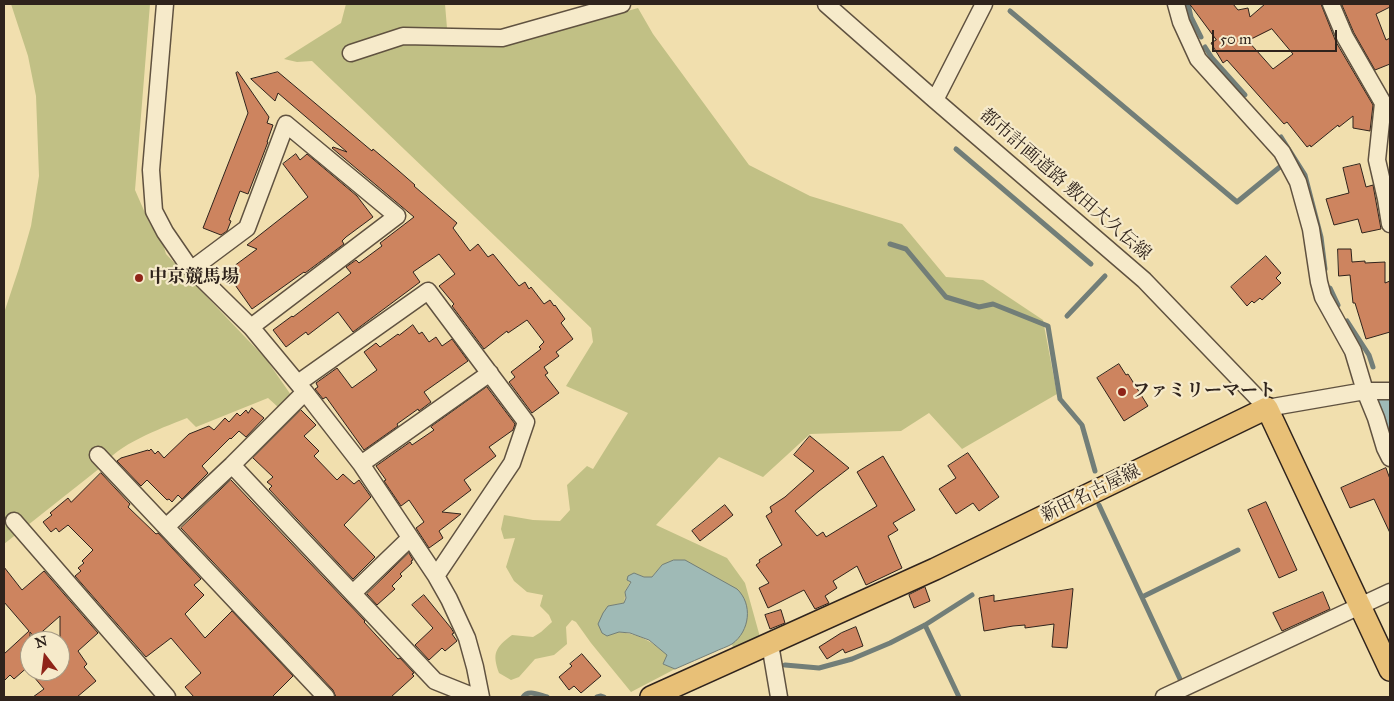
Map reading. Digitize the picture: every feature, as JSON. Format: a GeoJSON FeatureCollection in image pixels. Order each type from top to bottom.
{"type":"FeatureCollection","features":[{"type":"Feature","properties":{"kind":"main road"},"geometry":{"type":"LineString","coordinates":[[1267,408],[1390,670]]}},
{"type":"Feature","properties":{"kind":"main road","name":"新田名古屋線"},"geometry":{"type":"LineString","coordinates":[[651,697],[935,569],[1267,408]]}},
{"type":"Feature","properties":{"kind":"street"},"geometry":{"type":"LineString","coordinates":[[165,4],[151,170],[154,211],[165,232],[187,264],[251,327],[360,464],[436,576],[467,638],[481,697]]}},
{"type":"Feature","properties":{"kind":"street"},"geometry":{"type":"LineString","coordinates":[[351,53],[403,36],[502,38],[622,4]]}},
{"type":"Feature","properties":{"kind":"street","name":"都市計画道路 敷田大久伝線"},"geometry":{"type":"LineString","coordinates":[[826,4],[1144,280],[1267,408]]}},
{"type":"Feature","properties":{"kind":"street"},"geometry":{"type":"LineString","coordinates":[[935,100],[984,4]]}},
{"type":"Feature","properties":{"kind":"street"},"geometry":{"type":"LineString","coordinates":[[1176,4],[1198,59],[1282,152],[1298,182],[1311,229],[1318,282],[1323,297],[1353,351],[1365,391],[1390,458]]}},
{"type":"Feature","properties":{"kind":"street"},"geometry":{"type":"LineString","coordinates":[[1331,4],[1345,37],[1386,99],[1383,103],[1377,160],[1390,224]]}},
{"type":"Feature","properties":{"kind":"street"},"geometry":{"type":"LineString","coordinates":[[192,269],[247,228],[286,124],[397,216],[251,327]]}},
{"type":"Feature","properties":{"kind":"street"},"geometry":{"type":"LineString","coordinates":[[166,527],[232,465],[301,388],[428,291],[526,422],[512,463],[436,576]]}},
{"type":"Feature","properties":{"kind":"street"},"geometry":{"type":"LineString","coordinates":[[360,464],[490,373]]}},
{"type":"Feature","properties":{"kind":"street"},"geometry":{"type":"LineString","coordinates":[[1267,408],[1365,391],[1390,391]]}},
{"type":"Feature","properties":{"kind":"street"},"geometry":{"type":"LineString","coordinates":[[98,455],[326,697]]}},
{"type":"Feature","properties":{"kind":"street"},"geometry":{"type":"LineString","coordinates":[[232,465],[435,681],[475,697]]}},
{"type":"Feature","properties":{"kind":"street"},"geometry":{"type":"LineString","coordinates":[[14,521],[166,697]]}},
{"type":"Feature","properties":{"kind":"street"},"geometry":{"type":"LineString","coordinates":[[353,593],[410,538]]}},
{"type":"Feature","properties":{"kind":"street"},"geometry":{"type":"LineString","coordinates":[[1164,697],[1390,592]]}},
{"type":"Feature","properties":{"kind":"street"},"geometry":{"type":"LineString","coordinates":[[770,644],[779,697]]}},
{"type":"Feature","properties":{"kind":"shaded area","name":"中京競馬場"},"geometry":{"type":"Polygon","coordinates":[[[11,4],[150,4],[135,190],[149,222],[163,244],[166,254],[266,359],[291,395],[278,407],[268,398],[196,427],[187,418],[128,444],[4,544],[4,313],[31,226],[39,176],[36,96],[28,56],[11,4]]]}},
{"type":"Feature","properties":{"kind":"shaded area"},"geometry":{"type":"Polygon","coordinates":[[[346,4],[445,4],[447,28],[401,27],[386,39],[402,43],[570,27],[638,8],[653,34],[749,165],[810,196],[902,224],[946,277],[983,280],[1043,320],[1057,394],[962,449],[929,413],[901,431],[810,434],[763,477],[719,457],[656,525],[727,558],[745,583],[760,637],[733,648],[732,644],[741,634],[662,565],[652,577],[644,577],[634,573],[626,590],[624,603],[608,606],[619,632],[634,635],[651,642],[668,655],[663,664],[675,669],[631,692],[576,622],[572,620],[566,627],[567,644],[554,655],[535,659],[519,677],[511,680],[499,673],[496,651],[512,635],[533,637],[552,622],[549,615],[540,606],[543,595],[527,592],[514,581],[506,567],[515,538],[504,539],[501,529],[504,515],[533,520],[560,521],[570,510],[567,485],[587,466],[593,469],[628,413],[566,386],[593,342],[591,328],[312,61],[297,62],[284,59],[341,23],[346,4]]]}},
{"type":"Feature","properties":{"kind":"water"},"geometry":{"type":"Polygon","coordinates":[[[674,560],[685,560],[737,589],[746,602],[747,610],[746,625],[743,632],[732,644],[675,669],[663,664],[667,655],[649,640],[630,633],[619,632],[607,636],[602,633],[598,624],[608,606],[624,603],[626,598],[625,592],[631,582],[627,580],[628,576],[634,573],[644,577],[652,577],[662,565],[674,560]]]}},
{"type":"Feature","properties":{"kind":"building"},"geometry":{"type":"Polygon","coordinates":[[[1190,4],[1233,4],[1238,10],[1248,8],[1250,17],[1265,4],[1321,4],[1336,42],[1373,105],[1370,131],[1353,128],[1353,116],[1339,127],[1338,125],[1311,147],[1310,145],[1307,147],[1287,122],[1284,124],[1227,60],[1223,63],[1211,43],[1216,40],[1190,4]],[[1272,29],[1248,41],[1273,69],[1293,54],[1272,29]]]}},
{"type":"Feature","properties":{"kind":"building"},"geometry":{"type":"Polygon","coordinates":[[[1342,4],[1390,4],[1390,7],[1376,14],[1386,40],[1390,38],[1390,64],[1375,70],[1354,33],[1342,4]]]}},
{"type":"Feature","properties":{"kind":"building"},"geometry":{"type":"Polygon","coordinates":[[[238,72],[269,117],[267,123],[273,125],[248,194],[240,191],[227,231],[221,235],[203,228],[248,113],[236,73],[238,72]]]}},
{"type":"Feature","properties":{"kind":"building"},"geometry":{"type":"Polygon","coordinates":[[[278,72],[372,151],[373,149],[457,223],[453,228],[470,251],[478,244],[488,257],[493,254],[519,286],[525,282],[529,289],[531,287],[544,304],[550,300],[555,305],[565,319],[561,323],[573,339],[556,352],[559,356],[544,367],[548,373],[545,375],[559,393],[532,413],[509,382],[515,377],[511,372],[541,349],[539,347],[544,342],[527,320],[508,333],[507,331],[484,349],[452,306],[454,304],[439,286],[455,274],[439,254],[413,272],[420,282],[353,332],[338,312],[308,335],[306,332],[286,347],[273,330],[351,273],[346,267],[356,260],[359,263],[382,246],[380,243],[414,217],[332,148],[347,152],[278,93],[275,101],[251,79],[278,72]]]}},
{"type":"Feature","properties":{"kind":"building"},"geometry":{"type":"Polygon","coordinates":[[[296,154],[300,160],[307,154],[357,196],[373,217],[346,237],[342,241],[344,244],[252,309],[226,272],[257,249],[247,245],[308,197],[283,164],[296,154]]]}},
{"type":"Feature","properties":{"kind":"building"},"geometry":{"type":"Polygon","coordinates":[[[1360,164],[1366,187],[1373,185],[1381,229],[1362,233],[1358,219],[1334,225],[1326,199],[1349,193],[1343,168],[1360,164]]]}},
{"type":"Feature","properties":{"kind":"building"},"geometry":{"type":"Polygon","coordinates":[[[1338,249],[1351,249],[1352,262],[1385,262],[1385,283],[1390,281],[1390,332],[1366,339],[1355,303],[1353,303],[1350,275],[1339,276],[1338,249]]]}},
{"type":"Feature","properties":{"kind":"building"},"geometry":{"type":"Polygon","coordinates":[[[1266,256],[1281,273],[1276,278],[1281,283],[1262,300],[1260,298],[1254,303],[1252,301],[1247,306],[1231,287],[1266,256]]]}},
{"type":"Feature","properties":{"kind":"building"},"geometry":{"type":"Polygon","coordinates":[[[413,325],[419,334],[422,332],[429,342],[436,337],[442,346],[452,339],[468,361],[424,392],[431,402],[397,424],[398,426],[364,450],[326,397],[323,399],[315,389],[318,387],[316,383],[337,368],[352,388],[377,370],[364,352],[376,343],[380,347],[413,325]]]}},
{"type":"Feature","properties":{"kind":"building","name":"ファミリーマート"},"geometry":{"type":"Polygon","coordinates":[[[1119,364],[1126,375],[1128,374],[1148,406],[1124,421],[1097,378],[1119,364]]]}},
{"type":"Feature","properties":{"kind":"building"},"geometry":{"type":"Polygon","coordinates":[[[487,387],[515,424],[513,430],[489,447],[496,456],[464,480],[471,490],[442,512],[461,514],[439,531],[443,538],[429,548],[416,528],[424,522],[409,500],[401,506],[376,466],[410,442],[412,445],[434,430],[431,427],[487,387]]]}},
{"type":"Feature","properties":{"kind":"building"},"geometry":{"type":"Polygon","coordinates":[[[252,408],[264,418],[246,437],[239,431],[230,438],[202,466],[208,473],[182,499],[178,495],[172,502],[169,499],[167,500],[147,480],[141,486],[117,461],[151,449],[155,454],[158,451],[164,458],[189,434],[209,426],[214,430],[225,418],[229,422],[237,413],[240,416],[246,410],[248,413],[252,408]]]}},
{"type":"Feature","properties":{"kind":"building"},"geometry":{"type":"Polygon","coordinates":[[[301,410],[316,425],[304,436],[319,451],[314,456],[337,480],[343,474],[354,484],[359,480],[371,497],[344,525],[375,557],[353,579],[269,489],[272,486],[267,482],[273,477],[253,458],[301,410]]]}},
{"type":"Feature","properties":{"kind":"building"},"geometry":{"type":"Polygon","coordinates":[[[810,436],[849,468],[795,511],[817,536],[823,532],[826,537],[877,506],[857,472],[883,456],[915,510],[893,523],[898,530],[888,536],[902,568],[866,585],[857,566],[833,581],[837,588],[825,596],[829,603],[815,609],[804,590],[768,608],[759,588],[769,583],[756,565],[760,562],[759,560],[782,545],[766,516],[772,512],[770,507],[785,497],[814,471],[794,455],[810,436]]]}},
{"type":"Feature","properties":{"kind":"building"},"geometry":{"type":"Polygon","coordinates":[[[968,453],[999,497],[979,511],[973,503],[956,514],[939,489],[956,478],[948,466],[968,453]]]}},
{"type":"Feature","properties":{"kind":"building"},"geometry":{"type":"Polygon","coordinates":[[[1386,468],[1390,479],[1390,533],[1374,499],[1350,508],[1341,488],[1386,468]]]}},
{"type":"Feature","properties":{"kind":"building"},"geometry":{"type":"Polygon","coordinates":[[[101,473],[130,504],[128,507],[156,534],[158,533],[201,579],[194,585],[204,595],[185,614],[205,638],[232,611],[293,676],[272,697],[194,697],[185,687],[201,673],[171,638],[146,657],[75,576],[81,571],[78,568],[84,563],[82,561],[93,550],[68,525],[59,532],[56,528],[51,532],[43,522],[52,515],[50,513],[68,498],[71,502],[101,473]]]}},
{"type":"Feature","properties":{"kind":"building"},"geometry":{"type":"Polygon","coordinates":[[[231,480],[365,621],[398,659],[400,658],[414,673],[412,674],[414,676],[391,697],[336,697],[333,690],[181,528],[231,480]]]}},
{"type":"Feature","properties":{"kind":"building"},"geometry":{"type":"Polygon","coordinates":[[[1266,502],[1297,570],[1279,578],[1248,510],[1266,502]]]}},
{"type":"Feature","properties":{"kind":"building"},"geometry":{"type":"Polygon","coordinates":[[[725,505],[733,515],[700,541],[692,531],[725,505]]]}},
{"type":"Feature","properties":{"kind":"building"},"geometry":{"type":"Polygon","coordinates":[[[409,553],[413,560],[411,561],[412,563],[400,574],[402,576],[392,586],[395,589],[377,605],[367,594],[409,553]]]}},
{"type":"Feature","properties":{"kind":"building"},"geometry":{"type":"Polygon","coordinates":[[[4,567],[22,590],[44,571],[98,633],[78,651],[87,664],[84,667],[96,681],[77,697],[33,697],[44,689],[37,681],[70,681],[70,631],[60,631],[60,616],[43,631],[29,631],[4,602],[4,567]]]}},
{"type":"Feature","properties":{"kind":"building"},"geometry":{"type":"Polygon","coordinates":[[[925,587],[930,601],[914,608],[909,595],[925,587]]]}},
{"type":"Feature","properties":{"kind":"building"},"geometry":{"type":"Polygon","coordinates":[[[1073,589],[1067,648],[1052,647],[1054,624],[1025,628],[1025,625],[1013,626],[984,631],[979,598],[994,595],[994,601],[1073,589]]]}},
{"type":"Feature","properties":{"kind":"building"},"geometry":{"type":"Polygon","coordinates":[[[1323,592],[1330,609],[1282,631],[1273,613],[1323,592]]]}},
{"type":"Feature","properties":{"kind":"building"},"geometry":{"type":"Polygon","coordinates":[[[424,595],[451,628],[454,633],[452,634],[457,641],[445,651],[442,648],[429,660],[415,645],[433,628],[412,605],[424,595]]]}},
{"type":"Feature","properties":{"kind":"building"},"geometry":{"type":"Polygon","coordinates":[[[781,610],[785,623],[770,629],[765,615],[781,610]]]}},
{"type":"Feature","properties":{"kind":"building"},"geometry":{"type":"Polygon","coordinates":[[[856,627],[863,646],[845,653],[843,649],[827,659],[819,647],[841,633],[856,627]]]}},
{"type":"Feature","properties":{"kind":"building"},"geometry":{"type":"Polygon","coordinates":[[[20,639],[20,674],[14,679],[10,675],[4,681],[4,654],[20,639]]]}},
{"type":"Feature","properties":{"kind":"building"},"geometry":{"type":"Polygon","coordinates":[[[582,654],[601,676],[581,693],[574,686],[569,690],[559,677],[582,654]]]}},
{"type":"Feature","properties":{"kind":"waterway"},"geometry":{"type":"LineString","coordinates":[[1188,4],[1191,17],[1201,37]]}},
{"type":"Feature","properties":{"kind":"waterway"},"geometry":{"type":"LineString","coordinates":[[1010,11],[1237,202],[1281,166]]}},
{"type":"Feature","properties":{"kind":"waterway"},"geometry":{"type":"LineString","coordinates":[[1205,47],[1212,58],[1245,95]]}},
{"type":"Feature","properties":{"kind":"waterway"},"geometry":{"type":"LineString","coordinates":[[1281,137],[1305,175],[1321,237],[1325,269]]}},
{"type":"Feature","properties":{"kind":"waterway"},"geometry":{"type":"LineString","coordinates":[[956,149],[1091,264]]}},
{"type":"Feature","properties":{"kind":"waterway"},"geometry":{"type":"LineString","coordinates":[[890,244],[906,249],[946,297],[979,307],[993,304],[1048,326],[1060,399],[1082,425],[1095,471]]}},
{"type":"Feature","properties":{"kind":"waterway"},"geometry":{"type":"LineString","coordinates":[[1067,316],[1105,276]]}},
{"type":"Feature","properties":{"kind":"waterway"},"geometry":{"type":"LineString","coordinates":[[1330,288],[1338,305]]}},
{"type":"Feature","properties":{"kind":"waterway"},"geometry":{"type":"LineString","coordinates":[[1347,321],[1369,355],[1373,367]]}},
{"type":"Feature","properties":{"kind":"waterway"},"geometry":{"type":"LineString","coordinates":[[1386,410],[1390,421]]}},
{"type":"Feature","properties":{"kind":"waterway"},"geometry":{"type":"LineString","coordinates":[[1099,505],[1180,679]]}},
{"type":"Feature","properties":{"kind":"waterway"},"geometry":{"type":"LineString","coordinates":[[1142,597],[1238,550]]}},
{"type":"Feature","properties":{"kind":"waterway"},"geometry":{"type":"LineString","coordinates":[[785,665],[819,668],[852,659],[890,643],[925,625],[972,595]]}},
{"type":"Feature","properties":{"kind":"waterway"},"geometry":{"type":"LineString","coordinates":[[925,625],[959,697]]}},
{"type":"Feature","properties":{"kind":"waterway"},"geometry":{"type":"LineString","coordinates":[[523,697],[528,693],[547,697]]}},
{"type":"Feature","properties":{"kind":"waterway"},"geometry":{"type":"LineString","coordinates":[[597,697],[604,697]]}},
{"type":"Feature","properties":{"kind":"place","name":"中京競馬場"},"geometry":{"type":"Point","coordinates":[139,278]}},
{"type":"Feature","properties":{"kind":"place","name":"ファミリーマート"},"geometry":{"type":"Point","coordinates":[1122,392]}}]}
